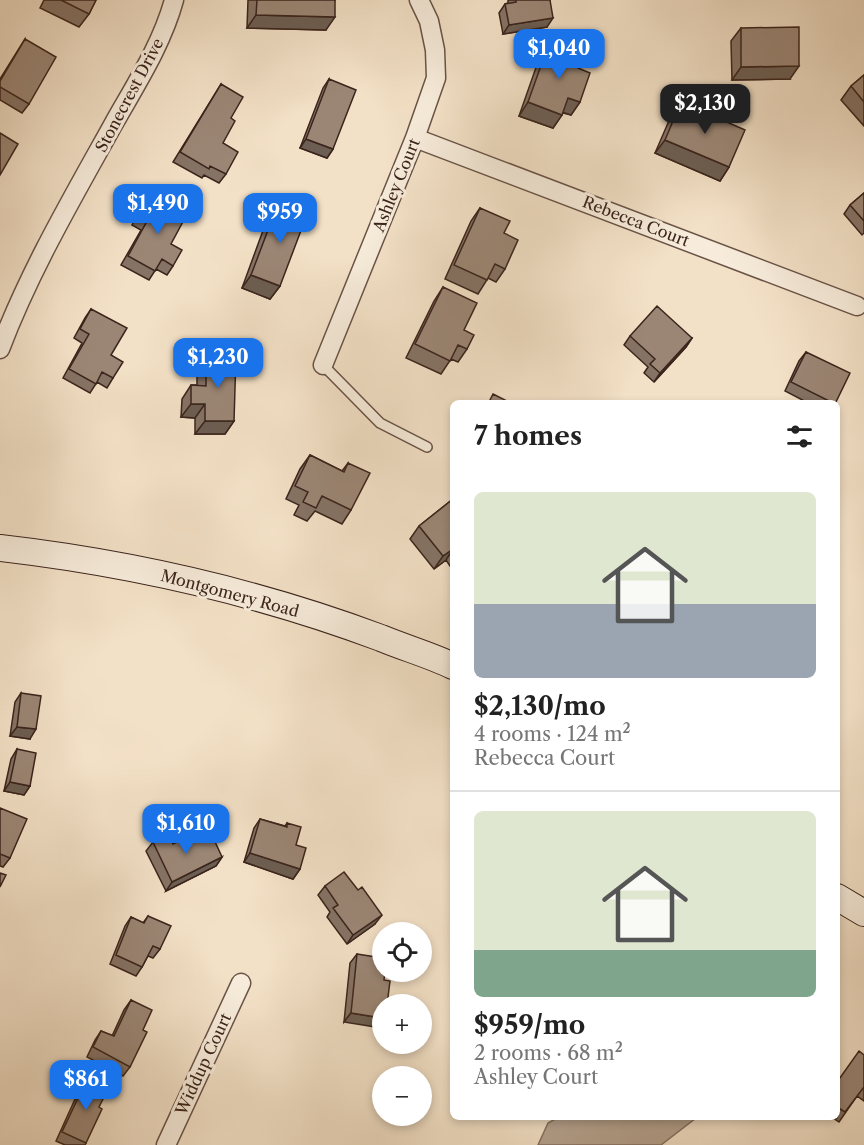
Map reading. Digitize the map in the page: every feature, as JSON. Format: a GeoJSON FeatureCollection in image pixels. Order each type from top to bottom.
{"type":"FeatureCollection","features":[{"type":"Feature","properties":{"kind":"main road","name":"Montgomery Road"},"geometry":{"type":"LineString","coordinates":[[0,548],[73,556],[248,594],[348,626],[450,665]]}},
{"type":"Feature","properties":{"kind":"main road"},"geometry":{"type":"LineString","coordinates":[[840,899],[864,913]]}},
{"type":"Feature","properties":{"kind":"street","name":"Stonecrest Drive"},"geometry":{"type":"LineString","coordinates":[[0,349],[17,303],[157,46],[174,0]]}},
{"type":"Feature","properties":{"kind":"street","name":"Ashley Court"},"geometry":{"type":"LineString","coordinates":[[323,365],[415,138],[436,78],[435,50],[429,21],[419,0]]}},
{"type":"Feature","properties":{"kind":"street","name":"Rebecca Court"},"geometry":{"type":"LineString","coordinates":[[415,138],[857,306]]}},
{"type":"Feature","properties":{"kind":"street","name":"Widdup Court"},"geometry":{"type":"LineString","coordinates":[[166,1145],[241,983]]}},
{"type":"Feature","properties":{"kind":"lane"},"geometry":{"type":"LineString","coordinates":[[323,365],[380,423],[427,447]]}},
{"type":"Feature","properties":{"kind":"shaded area"},"geometry":{"type":"Polygon","coordinates":[[[553,1120],[693,1120],[661,1145],[538,1145],[548,1123],[553,1120]]]}},
{"type":"Feature","properties":{"kind":"building"},"geometry":{"type":"Polygon","coordinates":[[[61,0],[96,0],[89,14],[61,0]]]}},
{"type":"Feature","properties":{"kind":"building"},"geometry":{"type":"Polygon","coordinates":[[[257,0],[335,0],[335,17],[256,15],[257,0]]]}},
{"type":"Feature","properties":{"kind":"building"},"geometry":{"type":"Polygon","coordinates":[[[516,0],[550,0],[553,18],[509,25],[505,4],[516,2],[516,0]]]}},
{"type":"Feature","properties":{"kind":"building"},"geometry":{"type":"Polygon","coordinates":[[[799,27],[799,66],[741,67],[741,28],[799,27]]]}},
{"type":"Feature","properties":{"kind":"building"},"geometry":{"type":"Polygon","coordinates":[[[25,39],[56,57],[29,104],[0,87],[0,81],[25,39]]]}},
{"type":"Feature","properties":{"kind":"building"},"geometry":{"type":"Polygon","coordinates":[[[549,43],[582,54],[578,68],[590,73],[580,102],[568,98],[562,115],[528,102],[549,43]]]}},
{"type":"Feature","properties":{"kind":"building"},"geometry":{"type":"Polygon","coordinates":[[[864,75],[864,102],[851,86],[864,75]]]}},
{"type":"Feature","properties":{"kind":"building"},"geometry":{"type":"Polygon","coordinates":[[[329,79],[356,90],[333,149],[306,139],[329,79]]]}},
{"type":"Feature","properties":{"kind":"building"},"geometry":{"type":"Polygon","coordinates":[[[221,84],[243,97],[231,118],[235,121],[223,143],[238,152],[226,174],[210,166],[209,169],[180,152],[221,84]]]}},
{"type":"Feature","properties":{"kind":"building"},"geometry":{"type":"Polygon","coordinates":[[[681,102],[745,130],[729,167],[665,140],[681,102]]]}},
{"type":"Feature","properties":{"kind":"building"},"geometry":{"type":"Polygon","coordinates":[[[0,133],[18,144],[0,175],[0,133]]]}},
{"type":"Feature","properties":{"kind":"building"},"geometry":{"type":"Polygon","coordinates":[[[864,193],[864,221],[850,205],[864,193]]]}},
{"type":"Feature","properties":{"kind":"building"},"geometry":{"type":"Polygon","coordinates":[[[149,196],[186,216],[171,244],[182,250],[173,266],[162,259],[155,271],[128,256],[147,221],[138,216],[149,196]]]}},
{"type":"Feature","properties":{"kind":"building"},"geometry":{"type":"Polygon","coordinates":[[[279,201],[308,212],[280,286],[251,275],[279,201]]]}},
{"type":"Feature","properties":{"kind":"building"},"geometry":{"type":"Polygon","coordinates":[[[480,208],[510,221],[504,233],[518,240],[505,269],[495,264],[487,280],[454,265],[480,208]]]}},
{"type":"Feature","properties":{"kind":"building"},"geometry":{"type":"Polygon","coordinates":[[[443,287],[477,303],[464,330],[474,335],[467,349],[458,345],[450,361],[415,344],[443,287]]]}},
{"type":"Feature","properties":{"kind":"building"},"geometry":{"type":"Polygon","coordinates":[[[657,306],[692,338],[660,373],[650,364],[655,359],[630,336],[657,306]]]}},
{"type":"Feature","properties":{"kind":"building"},"geometry":{"type":"Polygon","coordinates":[[[91,309],[127,328],[111,355],[123,362],[113,378],[102,372],[96,384],[69,369],[89,334],[80,329],[91,309]]]}},
{"type":"Feature","properties":{"kind":"building"},"geometry":{"type":"Polygon","coordinates":[[[806,352],[850,373],[837,400],[827,400],[791,382],[806,352]]]}},
{"type":"Feature","properties":{"kind":"building"},"geometry":{"type":"Polygon","coordinates":[[[206,355],[236,356],[234,421],[205,421],[205,404],[191,404],[191,385],[206,386],[206,355]]]}},
{"type":"Feature","properties":{"kind":"building"},"geometry":{"type":"Polygon","coordinates":[[[493,394],[505,400],[490,400],[493,394]]]}},
{"type":"Feature","properties":{"kind":"building"},"geometry":{"type":"Polygon","coordinates":[[[310,455],[344,472],[348,463],[370,473],[351,510],[322,496],[316,508],[303,502],[308,492],[295,486],[310,455]]]}},
{"type":"Feature","properties":{"kind":"building"},"geometry":{"type":"Polygon","coordinates":[[[450,501],[450,551],[443,556],[419,526],[450,501]]]}},
{"type":"Feature","properties":{"kind":"building"},"geometry":{"type":"Polygon","coordinates":[[[21,693],[41,696],[36,729],[17,727],[21,693]]]}},
{"type":"Feature","properties":{"kind":"building"},"geometry":{"type":"Polygon","coordinates":[[[17,749],[36,753],[30,786],[10,782],[17,749]]]}},
{"type":"Feature","properties":{"kind":"building"},"geometry":{"type":"Polygon","coordinates":[[[0,808],[27,819],[10,858],[0,854],[0,808]]]}},
{"type":"Feature","properties":{"kind":"building"},"geometry":{"type":"Polygon","coordinates":[[[260,819],[287,827],[287,823],[301,827],[296,845],[306,848],[300,869],[250,853],[260,819]]]}},
{"type":"Feature","properties":{"kind":"building"},"geometry":{"type":"Polygon","coordinates":[[[211,833],[222,857],[172,882],[153,842],[169,834],[173,844],[189,836],[192,842],[211,833]]]}},
{"type":"Feature","properties":{"kind":"building"},"geometry":{"type":"Polygon","coordinates":[[[344,872],[358,890],[362,887],[382,915],[353,935],[333,908],[338,905],[325,886],[344,872]]]}},
{"type":"Feature","properties":{"kind":"building"},"geometry":{"type":"Polygon","coordinates":[[[0,873],[6,875],[0,887],[0,873]]]}},
{"type":"Feature","properties":{"kind":"building"},"geometry":{"type":"Polygon","coordinates":[[[148,916],[171,926],[160,949],[153,946],[142,967],[116,955],[131,917],[144,923],[148,916]]]}},
{"type":"Feature","properties":{"kind":"building"},"geometry":{"type":"Polygon","coordinates":[[[357,954],[372,956],[372,982],[390,982],[388,994],[372,994],[372,1016],[351,1013],[357,954]]]}},
{"type":"Feature","properties":{"kind":"building"},"geometry":{"type":"Polygon","coordinates":[[[131,1000],[152,1010],[143,1030],[147,1032],[130,1067],[93,1047],[101,1031],[114,1036],[131,1000]]]}},
{"type":"Feature","properties":{"kind":"building"},"geometry":{"type":"Polygon","coordinates":[[[859,1051],[864,1055],[864,1087],[845,1112],[840,1109],[840,1078],[859,1051]]]}},
{"type":"Feature","properties":{"kind":"building"},"geometry":{"type":"Polygon","coordinates":[[[88,1077],[109,1087],[99,1107],[102,1109],[86,1143],[62,1132],[88,1077]]]}}]}
